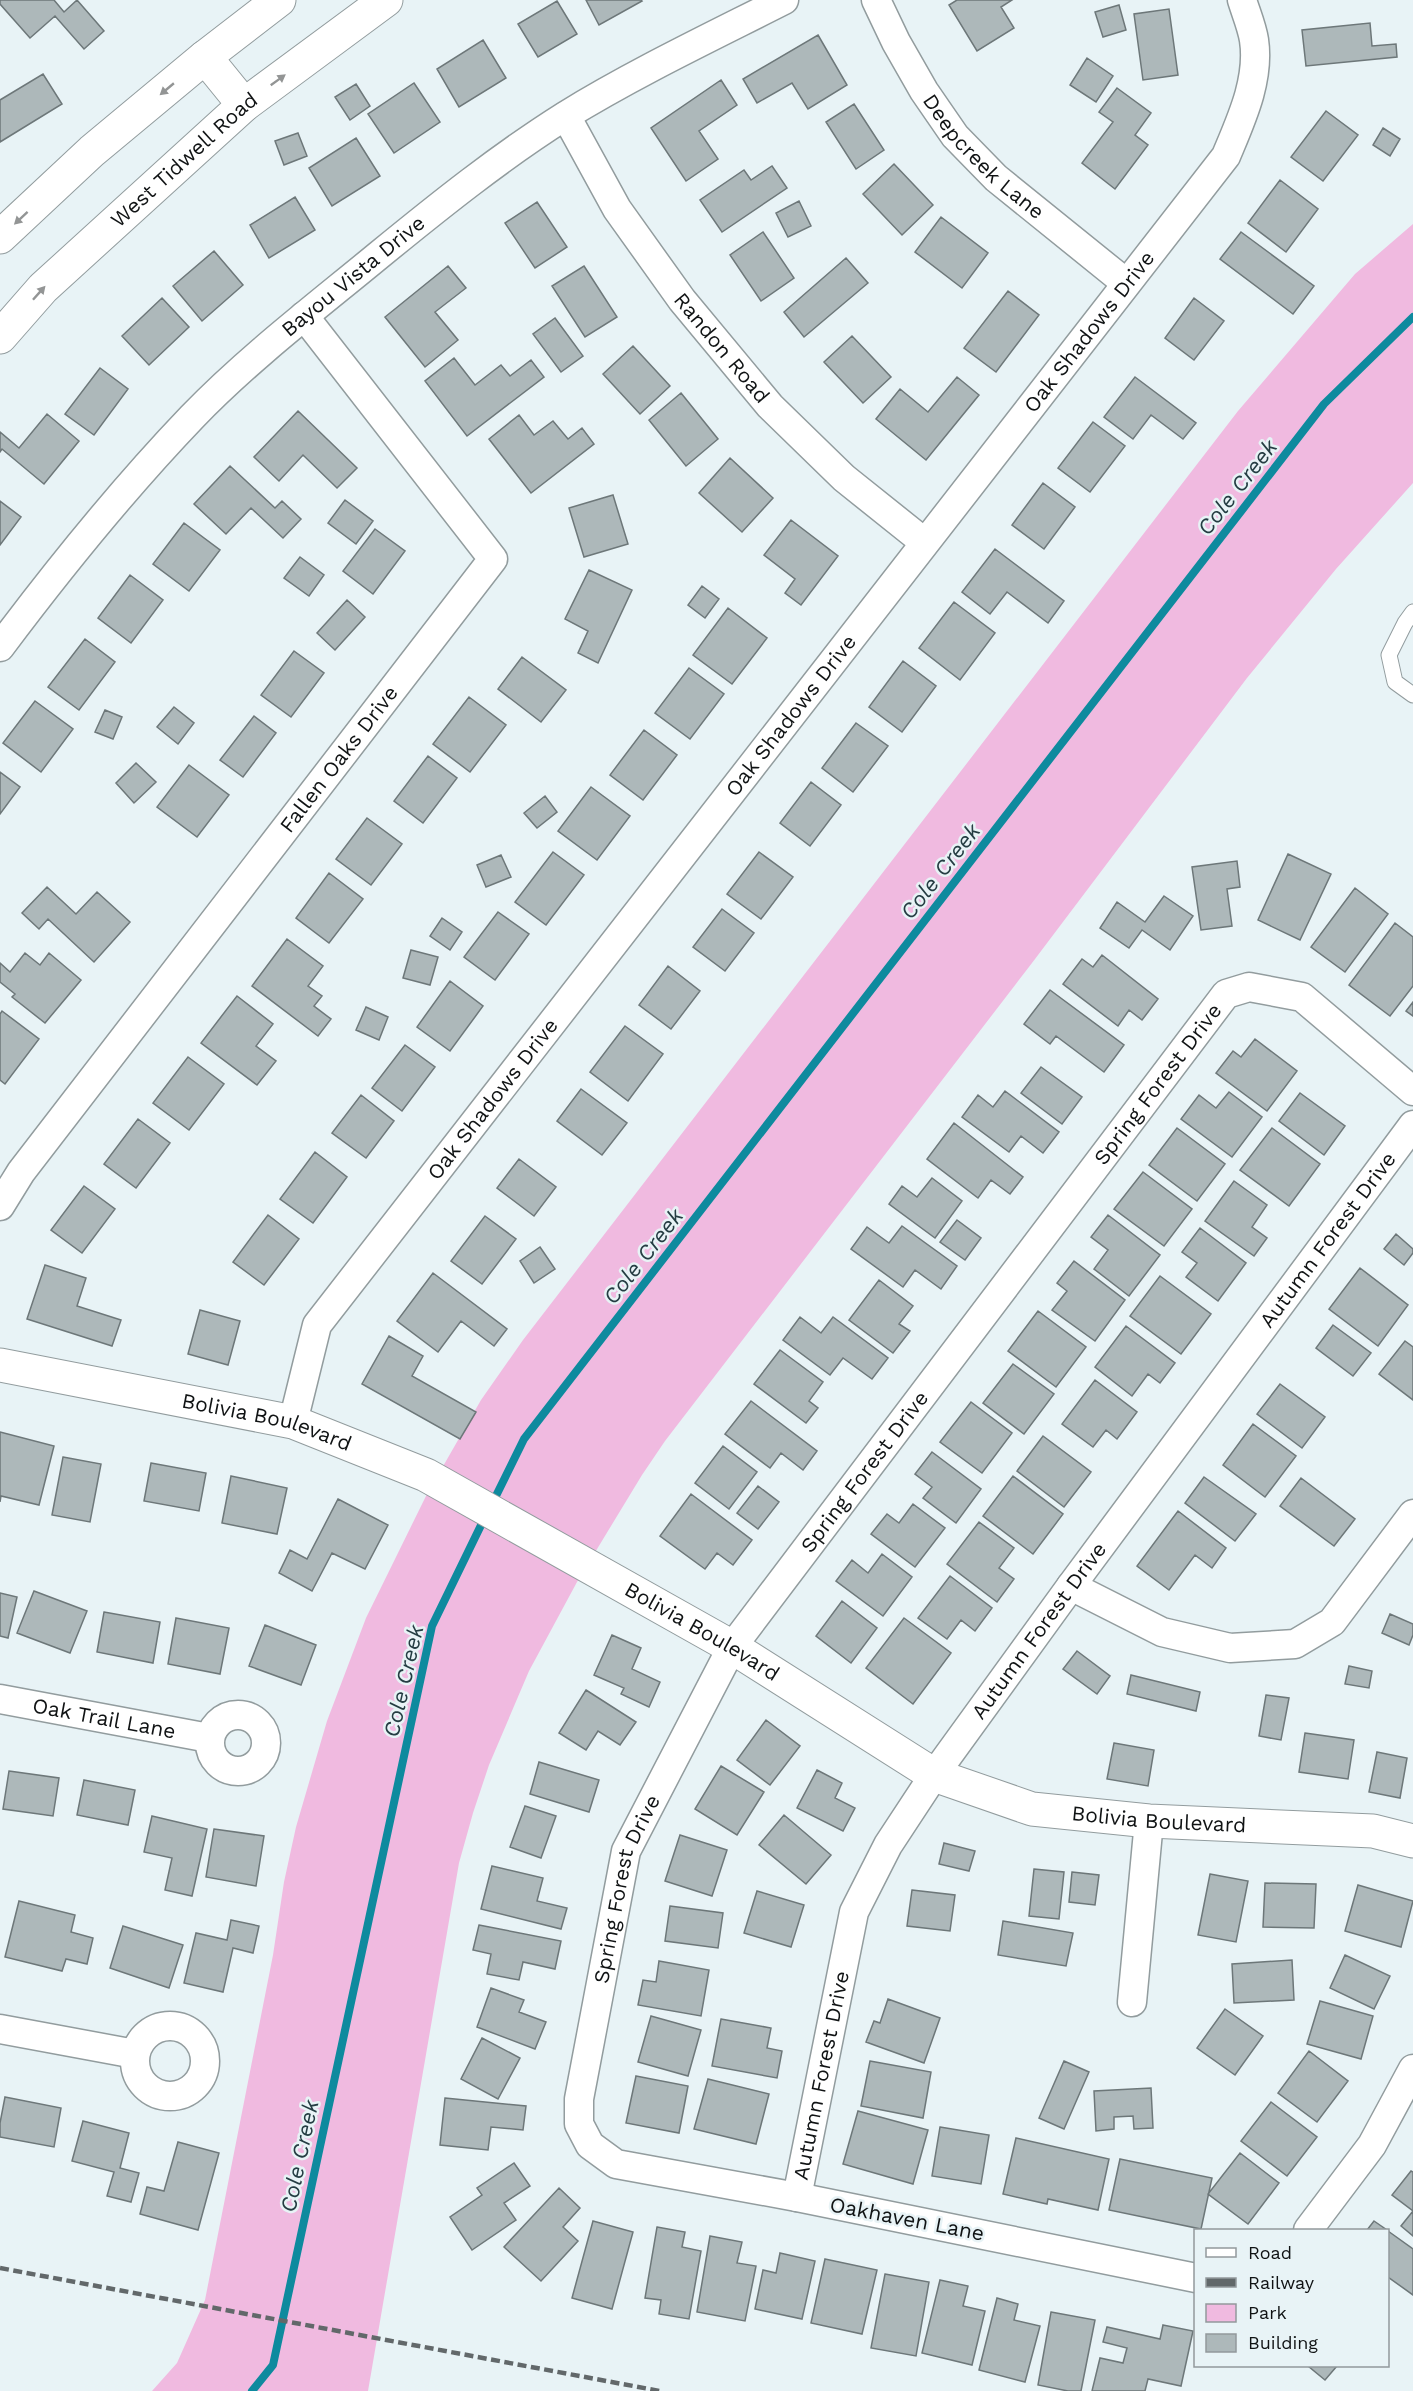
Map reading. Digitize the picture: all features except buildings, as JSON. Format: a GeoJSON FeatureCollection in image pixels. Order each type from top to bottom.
{"type":"FeatureCollection","features":[{"type":"Feature","properties":{"kind":"street"},"geometry":{"type":"LineString","coordinates":[[0,237],[92,151],[205,57],[279,0]]}},
{"type":"Feature","properties":{"kind":"street","name":"West Tidwell Road"},"geometry":{"type":"LineString","coordinates":[[0,337],[44,288],[244,105],[386,0]]}},
{"type":"Feature","properties":{"kind":"street","name":"Bayou Vista Drive"},"geometry":{"type":"LineString","coordinates":[[0,647],[41,592],[111,507],[193,416],[304,316],[491,167],[566,116],[638,75],[784,0]]}},
{"type":"Feature","properties":{"kind":"street","name":"Deepcreek Lane"},"geometry":{"type":"LineString","coordinates":[[876,0],[896,42],[924,91],[955,136],[996,178],[1126,283]]}},
{"type":"Feature","properties":{"kind":"street","name":"Oak Shadows Drive"},"geometry":{"type":"LineString","coordinates":[[293,1422],[317,1325],[1226,156],[1243,114],[1255,68],[1254,39],[1242,0]]}},
{"type":"Feature","properties":{"kind":"street"},"geometry":{"type":"LineString","coordinates":[[205,57],[244,105]]}},
{"type":"Feature","properties":{"kind":"street","name":"Randon Road"},"geometry":{"type":"LineString","coordinates":[[566,116],[617,209],[682,300],[770,406],[844,478],[924,542]]}},
{"type":"Feature","properties":{"kind":"street","name":"Fallen Oaks Drive"},"geometry":{"type":"LineString","coordinates":[[0,1206],[28,1162],[493,559],[304,316]]}},
{"type":"Feature","properties":{"kind":"street","name":"Spring Forest Drive"},"geometry":{"type":"LineString","coordinates":[[584,2074],[626,1851],[732,1647],[1226,994],[1249,987],[1302,997],[1413,1091]]}},
{"type":"Feature","properties":{"kind":"street","name":"Autumn Forest Drive"},"geometry":{"type":"LineString","coordinates":[[797,2197],[854,1912],[888,1845],[934,1775],[1071,1586],[1413,1125]]}},
{"type":"Feature","properties":{"kind":"street","name":"Bolivia Boulevard"},"geometry":{"type":"LineString","coordinates":[[0,1365],[293,1422],[426,1474],[732,1647],[934,1775],[1032,1809],[1149,1821],[1373,1831],[1413,1841]]}},
{"type":"Feature","properties":{"kind":"street"},"geometry":{"type":"LineString","coordinates":[[1071,1586],[1162,1632],[1230,1648],[1295,1644],[1332,1622],[1413,1514]]}},
{"type":"Feature","properties":{"kind":"street","name":"Oak Trail Lane"},"geometry":{"type":"LineString","coordinates":[[0,1700],[210,1738]]}},
{"type":"Feature","properties":{"kind":"street"},"geometry":{"type":"LineString","coordinates":[[1132,2002],[1149,1821]]}},
{"type":"Feature","properties":{"kind":"street"},"geometry":{"type":"LineString","coordinates":[[0,2029],[135,2054]]}},
{"type":"Feature","properties":{"kind":"street"},"geometry":{"type":"LineString","coordinates":[[1309,2229],[1371,2145],[1413,2069]]}},
{"type":"Feature","properties":{"kind":"street","name":"Oakhaven Lane"},"geometry":{"type":"LineString","coordinates":[[584,2074],[579,2099],[579,2124],[590,2145],[616,2164],[797,2197],[1194,2278]]}},
{"type":"Feature","properties":{"kind":"lane"},"geometry":{"type":"LineString","coordinates":[[1413,612],[1389,655],[1395,682],[1413,695]]}},
{"type":"Feature","properties":{"kind":"green space"},"geometry":{"type":"Polygon","coordinates":[[[1413,224],[1413,483],[1336,569],[1247,678],[1032,963],[665,1441],[577,1582],[529,1671],[489,1765],[459,1863],[368,2391],[152,2391],[177,2363],[205,2300],[273,1955],[284,1882],[296,1827],[327,1721],[366,1618],[426,1496],[481,1400],[523,1340],[1238,411],[1355,274],[1413,224]]]}},
{"type":"Feature","properties":{"kind":"waterway","name":"Cole Creek"},"geometry":{"type":"LineString","coordinates":[[492,1504],[524,1439],[1324,404],[1413,317]]}},
{"type":"Feature","properties":{"kind":"waterway","name":"Cole Creek"},"geometry":{"type":"LineString","coordinates":[[252,2391],[273,2365],[432,1626],[485,1517]]}},
{"type":"Feature","properties":{"kind":"railway"},"geometry":{"type":"LineString","coordinates":[[0,2268],[660,2391]]}}]}
